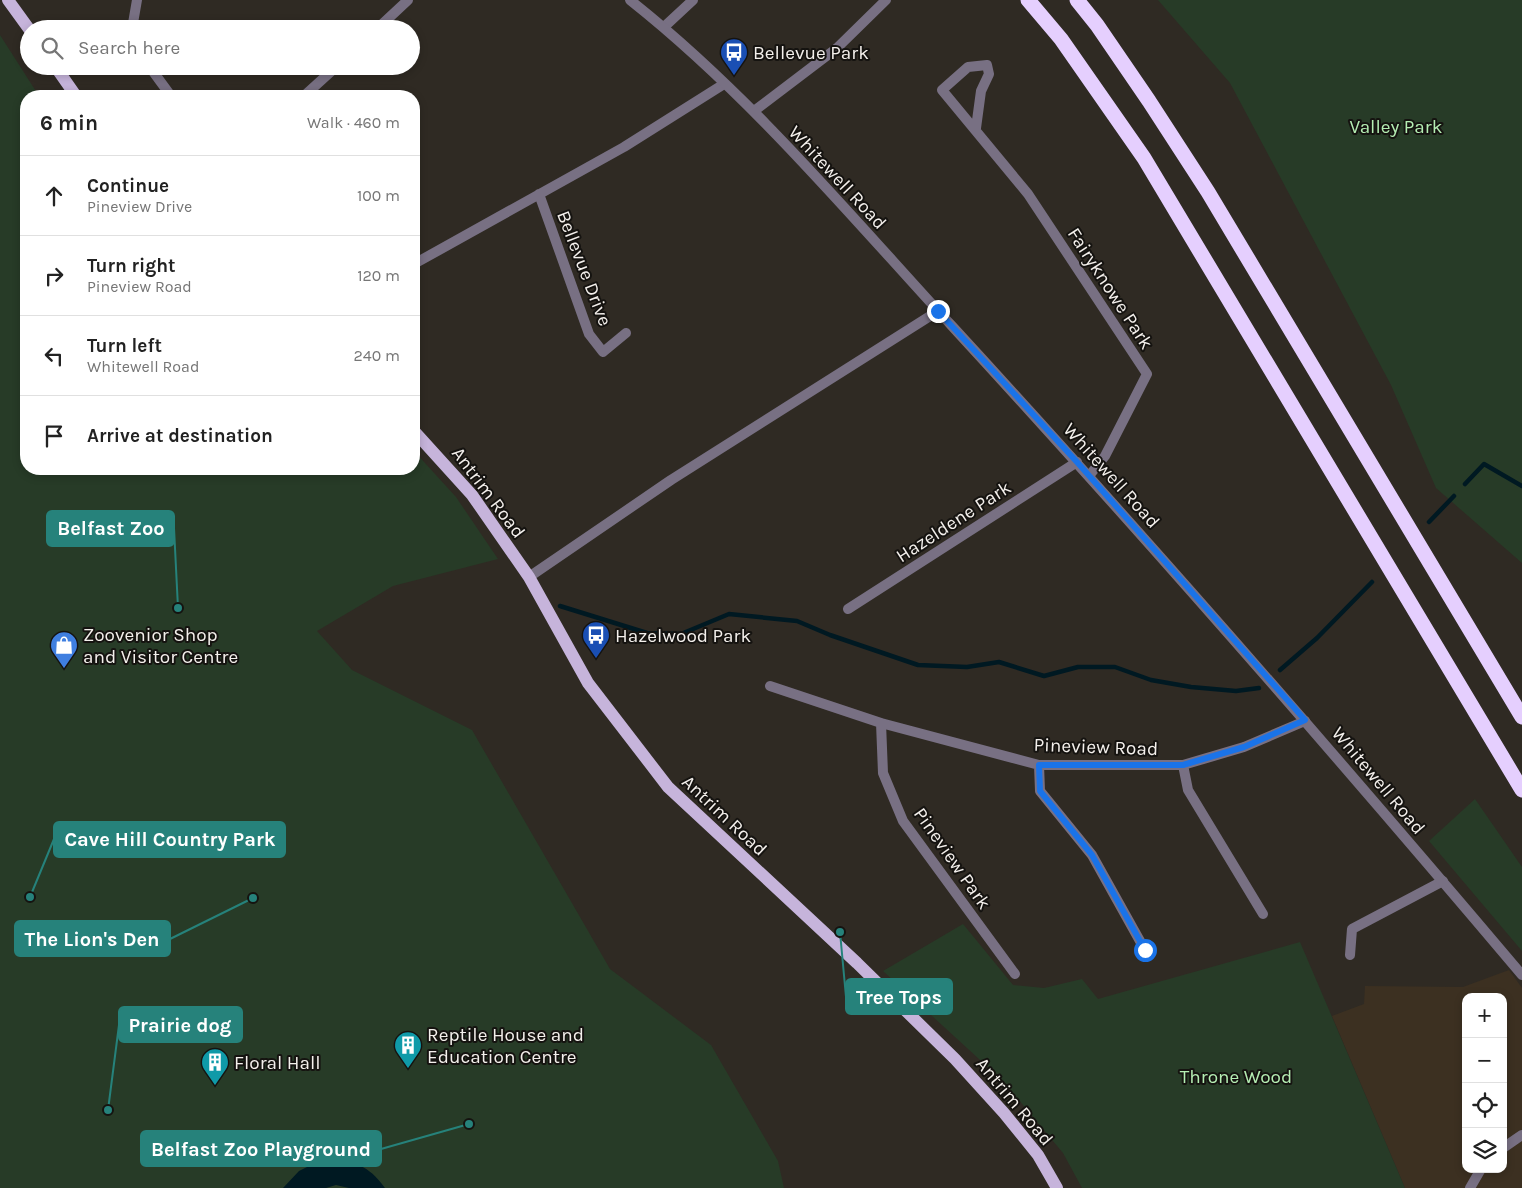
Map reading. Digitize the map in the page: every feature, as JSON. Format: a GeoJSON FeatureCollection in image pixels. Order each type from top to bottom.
{"type":"FeatureCollection","features":[{"type":"Feature","properties":{"kind":"highway"},"geometry":{"type":"LineString","coordinates":[[1028,0],[1061,39],[1144,158],[1522,790]]}},
{"type":"Feature","properties":{"kind":"highway"},"geometry":{"type":"LineString","coordinates":[[1076,0],[1097,25],[1144,93],[1208,192],[1522,717]]}},
{"type":"Feature","properties":{"kind":"main road"},"geometry":{"type":"LineString","coordinates":[[8,0],[22,20]]}},
{"type":"Feature","properties":{"kind":"main road"},"geometry":{"type":"LineString","coordinates":[[61,75],[72,90]]}},
{"type":"Feature","properties":{"kind":"main road","name":"Antrim Road"},"geometry":{"type":"LineString","coordinates":[[420,438],[472,494],[529,577],[588,683],[668,788],[857,963],[955,1059],[1004,1113],[1032,1148],[1057,1188]]}},
{"type":"Feature","properties":{"kind":"street"},"geometry":{"type":"LineString","coordinates":[[134,20],[137,0]]}},
{"type":"Feature","properties":{"kind":"street"},"geometry":{"type":"LineString","coordinates":[[387,20],[408,0]]}},
{"type":"Feature","properties":{"kind":"street","name":"Whitewell Road"},"geometry":{"type":"LineString","coordinates":[[630,0],[664,27],[754,111],[1077,462],[1305,720],[1522,975]]}},
{"type":"Feature","properties":{"kind":"street"},"geometry":{"type":"LineString","coordinates":[[664,27],[693,0]]}},
{"type":"Feature","properties":{"kind":"street"},"geometry":{"type":"LineString","coordinates":[[754,111],[837,48],[886,0]]}},
{"type":"Feature","properties":{"kind":"street","name":"Fairyknowe Park"},"geometry":{"type":"LineString","coordinates":[[976,128],[981,91],[988,74],[987,65],[968,68],[942,90],[976,128],[1028,194],[1147,374],[1105,456],[1089,476]]}},
{"type":"Feature","properties":{"kind":"street"},"geometry":{"type":"LineString","coordinates":[[156,75],[167,90]]}},
{"type":"Feature","properties":{"kind":"street"},"geometry":{"type":"LineString","coordinates":[[311,90],[327,75]]}},
{"type":"Feature","properties":{"kind":"street"},"geometry":{"type":"LineString","coordinates":[[420,261],[624,147],[724,84]]}},
{"type":"Feature","properties":{"kind":"street","name":"Bellevue Drive"},"geometry":{"type":"LineString","coordinates":[[539,194],[589,334],[603,352],[626,333]]}},
{"type":"Feature","properties":{"kind":"street"},"geometry":{"type":"LineString","coordinates":[[529,577],[671,480],[938,311]]}},
{"type":"Feature","properties":{"kind":"street","name":"Hazeldene Park"},"geometry":{"type":"LineString","coordinates":[[848,609],[1077,462]]}},
{"type":"Feature","properties":{"kind":"street","name":"Pineview Road"},"geometry":{"type":"LineString","coordinates":[[770,686],[881,723],[1039,765],[1183,765],[1244,747],[1305,720]]}},
{"type":"Feature","properties":{"kind":"street","name":"Pineview Park"},"geometry":{"type":"LineString","coordinates":[[881,723],[883,773],[903,820],[1015,974]]}},
{"type":"Feature","properties":{"kind":"street"},"geometry":{"type":"LineString","coordinates":[[1039,765],[1040,791],[1092,855],[1145,950]]}},
{"type":"Feature","properties":{"kind":"street"},"geometry":{"type":"LineString","coordinates":[[1183,765],[1188,790],[1263,914]]}},
{"type":"Feature","properties":{"kind":"street"},"geometry":{"type":"LineString","coordinates":[[1350,955],[1352,929],[1443,881]]}},
{"type":"Feature","properties":{"kind":"street"},"geometry":{"type":"LineString","coordinates":[[1507,1145],[1522,1135]]}},
{"type":"Feature","properties":{"kind":"street"},"geometry":{"type":"LineString","coordinates":[[1470,1188],[1479,1173]]}},
{"type":"Feature","properties":{"kind":"shaded area"},"geometry":{"type":"Polygon","coordinates":[[[1509,970],[1522,988],[1522,1188],[1405,1188],[1332,1016],[1364,1004],[1365,986],[1463,987],[1509,970]]]}},
{"type":"Feature","properties":{"kind":"green space","name":"Valley Park"},"geometry":{"type":"Polygon","coordinates":[[[1158,0],[1522,0],[1522,563],[1436,488],[1391,385],[1230,83],[1158,0]]]}},
{"type":"Feature","properties":{"kind":"green space"},"geometry":{"type":"Polygon","coordinates":[[[0,35],[20,66],[20,75],[26,75],[35,90],[20,90],[20,475],[420,475],[420,458],[456,497],[498,559],[393,586],[317,631],[352,670],[472,730],[610,969],[711,1045],[778,1161],[784,1188],[0,1188],[0,35]]]}},
{"type":"Feature","properties":{"kind":"green space"},"geometry":{"type":"Polygon","coordinates":[[[1475,799],[1522,867],[1522,951],[1429,841],[1475,799]]]}},
{"type":"Feature","properties":{"kind":"green space","name":"Throne Wood"},"geometry":{"type":"Polygon","coordinates":[[[963,924],[1013,985],[1044,988],[1082,979],[1098,999],[1300,942],[1405,1188],[1082,1188],[1063,1153],[1003,1081],[883,971],[963,924]]]}},
{"type":"Feature","properties":{"kind":"water"},"geometry":{"type":"Polygon","coordinates":[[[317,1162],[356,1164],[370,1172],[385,1188],[349,1188],[336,1185],[326,1188],[283,1188],[299,1171],[317,1162]]]}},
{"type":"Feature","properties":{"kind":"waterway"},"geometry":{"type":"LineString","coordinates":[[1465,484],[1484,464],[1522,486]]}},
{"type":"Feature","properties":{"kind":"waterway"},"geometry":{"type":"LineString","coordinates":[[1429,522],[1454,496]]}},
{"type":"Feature","properties":{"kind":"waterway"},"geometry":{"type":"LineString","coordinates":[[1280,670],[1317,638],[1372,582]]}},
{"type":"Feature","properties":{"kind":"waterway"},"geometry":{"type":"LineString","coordinates":[[560,606],[647,633],[681,634],[729,614],[797,621],[830,635],[918,665],[967,667],[999,662],[1044,676],[1078,667],[1115,667],[1151,680],[1191,687],[1236,691],[1259,688]]}},
{"type":"Feature","properties":{"kind":"place","name":"Bellevue Park"},"geometry":{"type":"Point","coordinates":[734,76]}},
{"type":"Feature","properties":{"kind":"place","name":"Belfast Zoo"},"geometry":{"type":"Point","coordinates":[178,608]}},
{"type":"Feature","properties":{"kind":"place","name":"Hazelwood Park"},"geometry":{"type":"Point","coordinates":[596,659]}},
{"type":"Feature","properties":{"kind":"place","name":"Zoovenior Shop and Visitor Centre"},"geometry":{"type":"Point","coordinates":[64,669]}},
{"type":"Feature","properties":{"kind":"place","name":"Cave Hill Country Park"},"geometry":{"type":"Point","coordinates":[30,897]}},
{"type":"Feature","properties":{"kind":"place","name":"The Lion's Den"},"geometry":{"type":"Point","coordinates":[253,898]}},
{"type":"Feature","properties":{"kind":"place","name":"Tree Tops"},"geometry":{"type":"Point","coordinates":[840,932]}},
{"type":"Feature","properties":{"kind":"place","name":"Reptile House and Education Centre"},"geometry":{"type":"Point","coordinates":[408,1069]}},
{"type":"Feature","properties":{"kind":"place","name":"Floral Hall"},"geometry":{"type":"Point","coordinates":[215,1086]}},
{"type":"Feature","properties":{"kind":"place","name":"Prairie dog"},"geometry":{"type":"Point","coordinates":[108,1110]}},
{"type":"Feature","properties":{"kind":"place","name":"Belfast Zoo Playground"},"geometry":{"type":"Point","coordinates":[469,1124]}},
{"type":"Feature","properties":{"kind":"route"},"geometry":{"type":"LineString","coordinates":[[938,311],[1077,462],[1305,720],[1244,747],[1183,765],[1039,765],[1040,791],[1092,855],[1145,950]]}}]}
